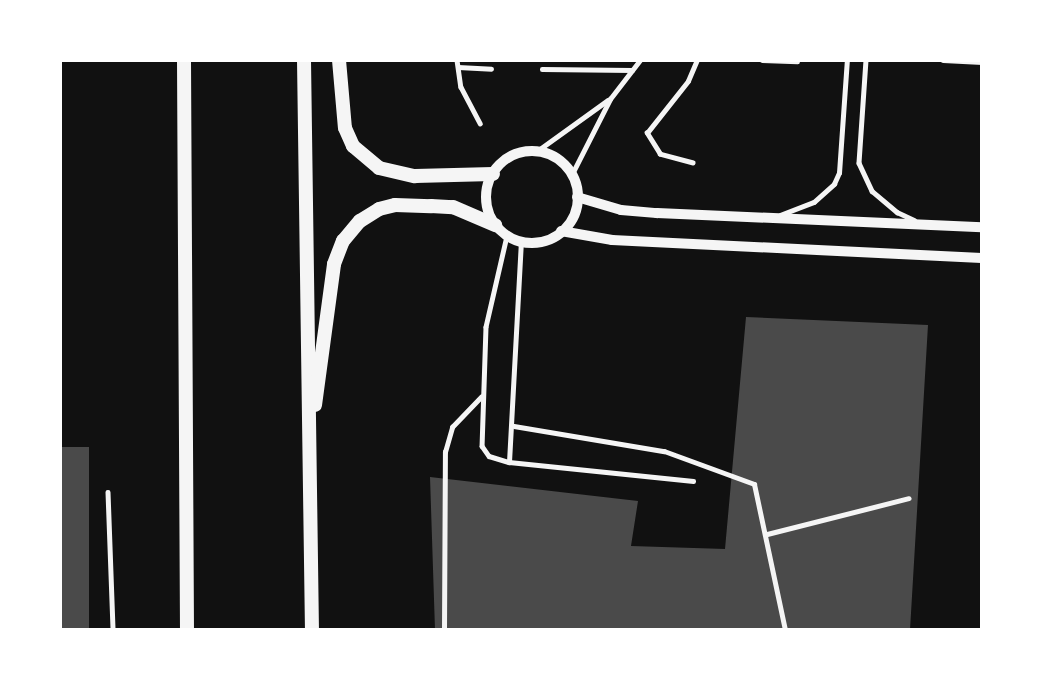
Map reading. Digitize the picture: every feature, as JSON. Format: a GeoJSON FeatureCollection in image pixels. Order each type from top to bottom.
{"type":"FeatureCollection","features":[{"type":"Feature","properties":{"kind":"main road"},"geometry":{"type":"LineString","coordinates":[[184,60],[187,630]]}},
{"type":"Feature","properties":{"kind":"main road"},"geometry":{"type":"LineString","coordinates":[[304,60],[312,630]]}},
{"type":"Feature","properties":{"kind":"main road"},"geometry":{"type":"LineString","coordinates":[[339,60],[345,128],[354,146],[379,168],[415,176],[493,174]]}},
{"type":"Feature","properties":{"kind":"main road"},"geometry":{"type":"LineString","coordinates":[[309,453],[328,298],[343,241],[360,221],[379,209],[395,205],[453,207],[495,225]]}},
{"type":"Feature","properties":{"kind":"street"},"geometry":{"type":"LineString","coordinates":[[537,151],[551,155],[572,174],[578,197],[574,215],[561,231],[537,243],[522,242],[507,236],[495,225],[486,196],[493,174],[509,158],[537,151]]}},
{"type":"Feature","properties":{"kind":"street"},"geometry":{"type":"LineString","coordinates":[[578,197],[630,211],[982,227]]}},
{"type":"Feature","properties":{"kind":"street"},"geometry":{"type":"LineString","coordinates":[[561,231],[612,240],[982,258]]}},
{"type":"Feature","properties":{"kind":"street"},"geometry":{"type":"LineString","coordinates":[[664,451],[754,484],[767,534],[785,630]]}},
{"type":"Feature","properties":{"kind":"street"},"geometry":{"type":"LineString","coordinates":[[767,534],[909,498]]}},
{"type":"Feature","properties":{"kind":"lane"},"geometry":{"type":"LineString","coordinates":[[457,60],[464,94],[480,123]]}},
{"type":"Feature","properties":{"kind":"lane"},"geometry":{"type":"LineString","coordinates":[[572,174],[610,99],[640,60]]}},
{"type":"Feature","properties":{"kind":"lane"},"geometry":{"type":"LineString","coordinates":[[693,163],[660,154],[653,149],[647,134],[688,81],[697,60]]}},
{"type":"Feature","properties":{"kind":"lane"},"geometry":{"type":"LineString","coordinates":[[762,60],[797,61]]}},
{"type":"Feature","properties":{"kind":"lane"},"geometry":{"type":"LineString","coordinates":[[777,216],[814,202],[834,184],[839,173],[847,60]]}},
{"type":"Feature","properties":{"kind":"lane"},"geometry":{"type":"LineString","coordinates":[[866,60],[859,146],[864,178],[884,203],[922,223]]}},
{"type":"Feature","properties":{"kind":"lane"},"geometry":{"type":"LineString","coordinates":[[943,60],[982,62]]}},
{"type":"Feature","properties":{"kind":"lane"},"geometry":{"type":"LineString","coordinates":[[458,67],[491,69]]}},
{"type":"Feature","properties":{"kind":"lane"},"geometry":{"type":"LineString","coordinates":[[542,69],[632,70]]}},
{"type":"Feature","properties":{"kind":"lane"},"geometry":{"type":"LineString","coordinates":[[537,151],[610,99]]}},
{"type":"Feature","properties":{"kind":"lane"},"geometry":{"type":"LineString","coordinates":[[507,236],[486,327],[481,397],[482,447],[489,456],[509,462],[693,481]]}},
{"type":"Feature","properties":{"kind":"lane"},"geometry":{"type":"LineString","coordinates":[[509,462],[514,426],[522,242]]}},
{"type":"Feature","properties":{"kind":"lane"},"geometry":{"type":"LineString","coordinates":[[444,630],[445,452],[452,427],[481,397]]}},
{"type":"Feature","properties":{"kind":"lane"},"geometry":{"type":"LineString","coordinates":[[514,426],[664,451]]}},
{"type":"Feature","properties":{"kind":"lane"},"geometry":{"type":"LineString","coordinates":[[108,492],[113,630]]}},
{"type":"Feature","properties":{"kind":"building"},"geometry":{"type":"Polygon","coordinates":[[[746,317],[928,325],[910,630],[435,630],[430,477],[638,501],[631,546],[725,549],[746,317]]]}},
{"type":"Feature","properties":{"kind":"building"},"geometry":{"type":"Polygon","coordinates":[[[60,447],[89,447],[89,630],[60,630],[60,447]]]}}]}
